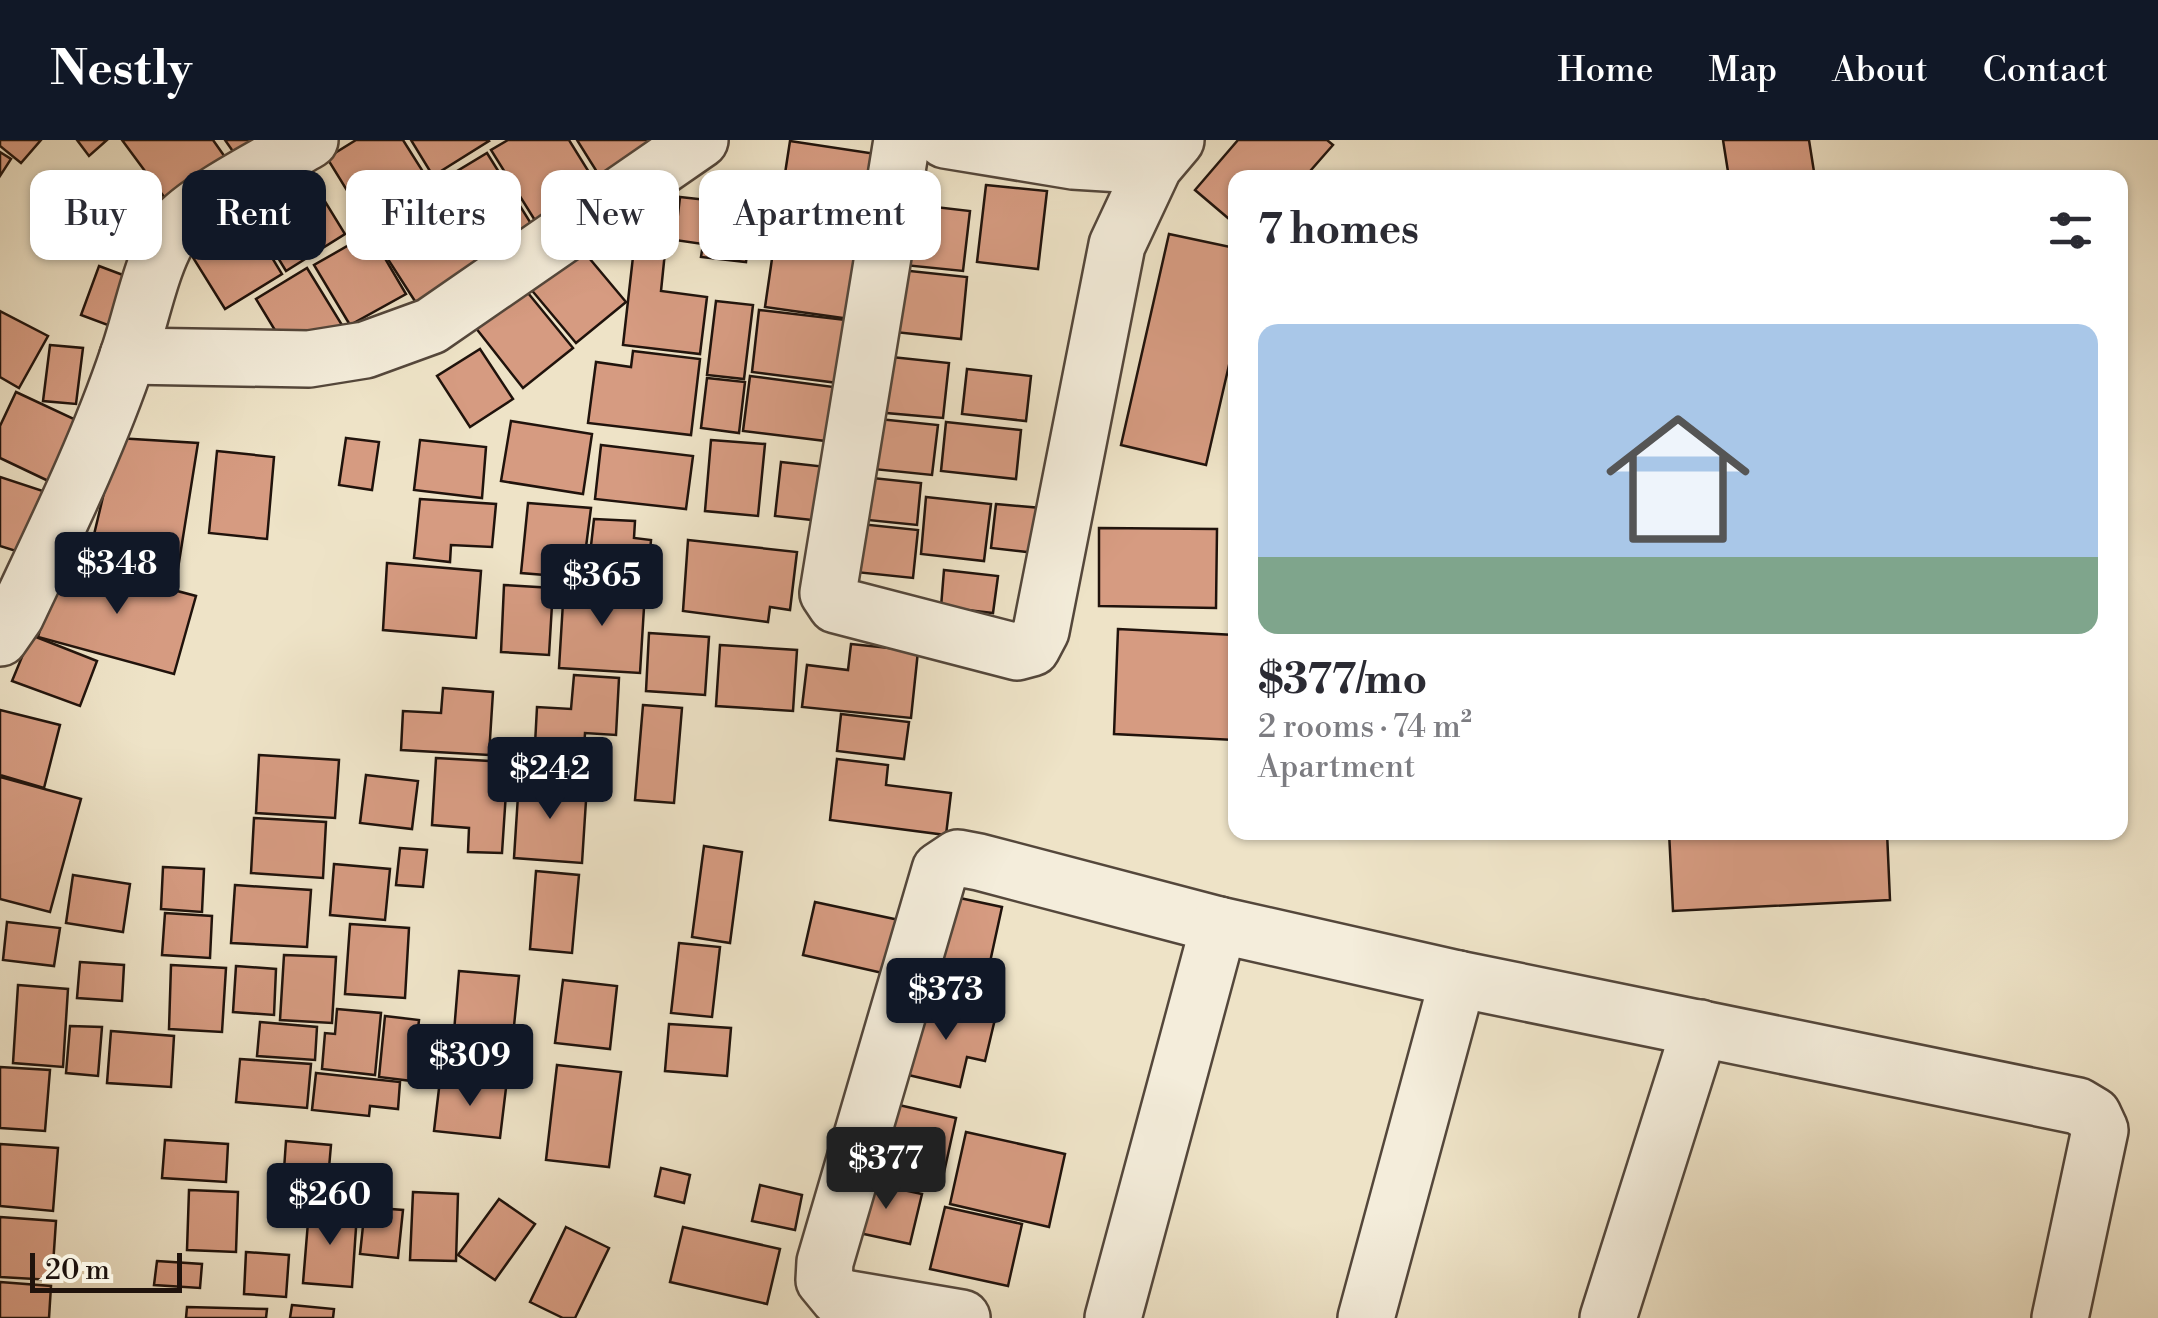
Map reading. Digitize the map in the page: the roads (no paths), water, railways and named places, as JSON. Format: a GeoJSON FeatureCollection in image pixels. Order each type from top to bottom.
{"type":"FeatureCollection","features":[{"type":"Feature","properties":{"kind":"street"},"geometry":{"type":"LineString","coordinates":[[0,638],[16,615],[90,456],[128,356],[162,249],[176,225],[310,140]]}},
{"type":"Feature","properties":{"kind":"street"},"geometry":{"type":"LineString","coordinates":[[128,356],[309,359],[366,350],[430,326],[700,140]]}},
{"type":"Feature","properties":{"kind":"street"},"geometry":{"type":"LineString","coordinates":[[902,140],[828,593],[836,605],[1016,652],[1032,648],[1041,631],[1117,245],[1165,153]]}},
{"type":"Feature","properties":{"kind":"street"},"geometry":{"type":"LineString","coordinates":[[946,140],[1073,160],[1165,153]]}},
{"type":"Feature","properties":{"kind":"street"},"geometry":{"type":"LineString","coordinates":[[962,1318],[838,1297],[824,1280],[825,1262],[940,870],[958,858],[1219,926],[1458,979],[2078,1106],[2093,1115],[2100,1130],[2060,1318]]}},
{"type":"Feature","properties":{"kind":"street"},"geometry":{"type":"LineString","coordinates":[[1113,1318],[1219,926]]}},
{"type":"Feature","properties":{"kind":"street"},"geometry":{"type":"LineString","coordinates":[[1366,1318],[1458,979]]}},
{"type":"Feature","properties":{"kind":"street"},"geometry":{"type":"LineString","coordinates":[[1608,1318],[1700,1028]]}}]}
